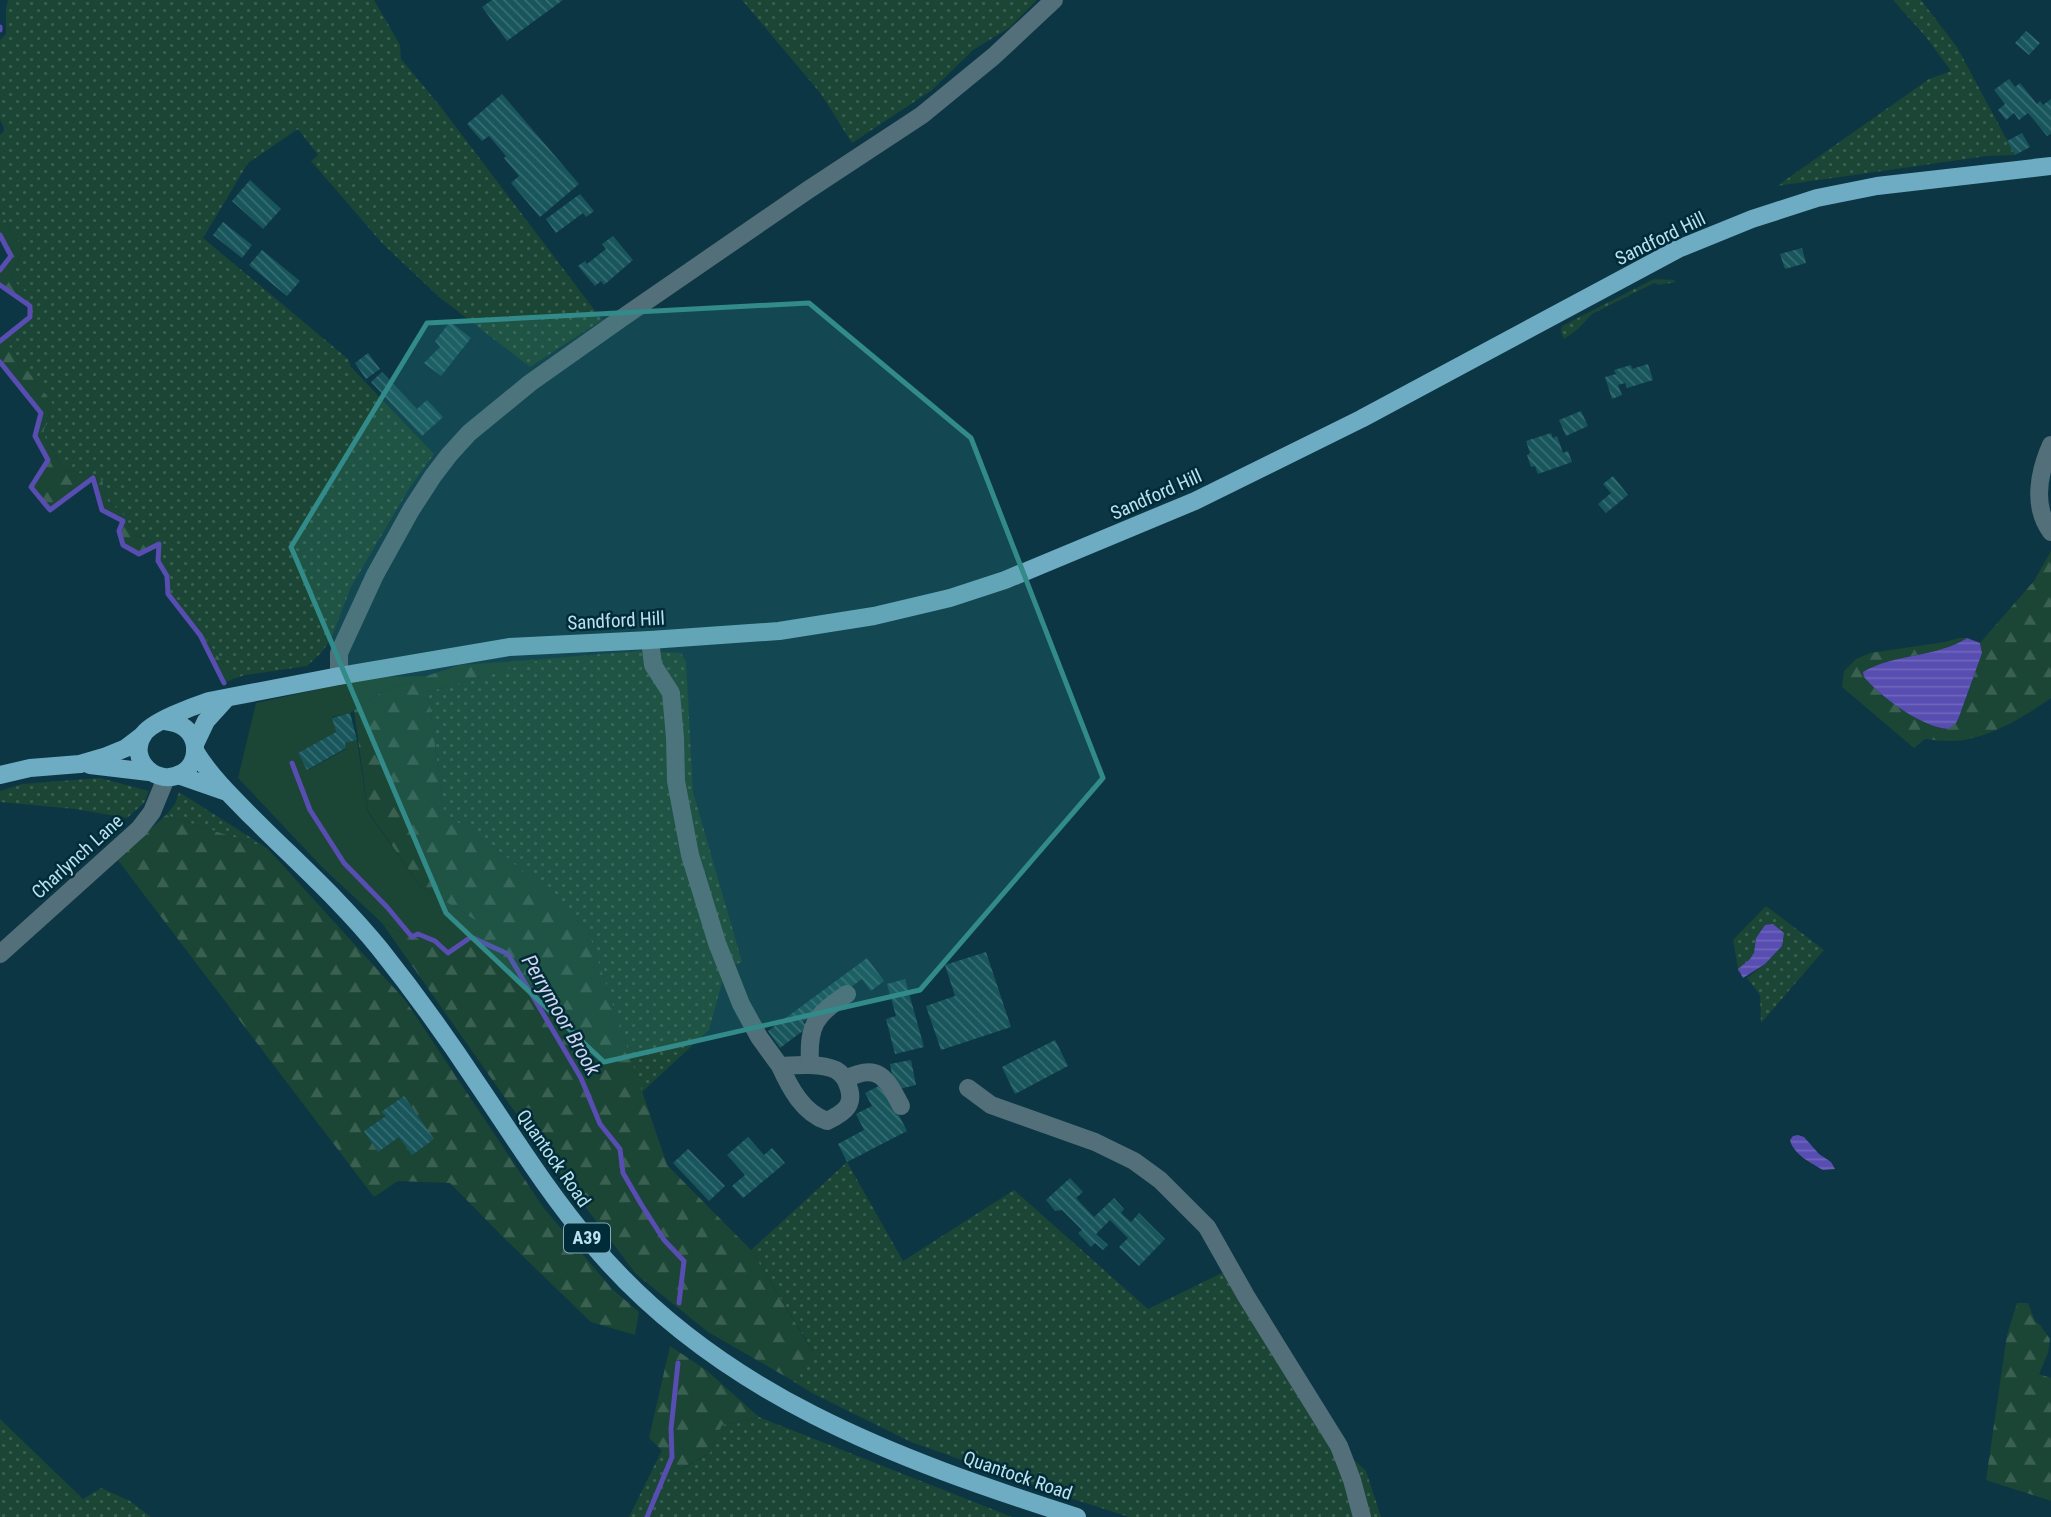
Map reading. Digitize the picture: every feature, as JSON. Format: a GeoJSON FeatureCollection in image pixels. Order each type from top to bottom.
{"type":"FeatureCollection","features":[{"type":"Feature","properties":{"kind":"main road","name":"Sandford Hill"},"geometry":{"type":"LineString","coordinates":[[165,720],[209,701],[509,647],[779,631],[874,616],[950,598],[1005,580],[1096,544],[1207,495],[1361,419],[1678,249],[1732,227],[1797,204],[1844,192],[2051,166]]}},
{"type":"Feature","properties":{"kind":"main road"},"geometry":{"type":"LineString","coordinates":[[172,777],[185,772],[192,763],[206,721],[226,699]]}},
{"type":"Feature","properties":{"kind":"main road","name":"A39"},"geometry":{"type":"LineString","coordinates":[[80,764],[126,748],[155,724],[165,720],[183,726],[189,732],[195,748]]}},
{"type":"Feature","properties":{"kind":"main road"},"geometry":{"type":"LineString","coordinates":[[143,735],[139,754],[142,764],[149,772]]}},
{"type":"Feature","properties":{"kind":"main road","name":"Quantock Road"},"geometry":{"type":"LineString","coordinates":[[195,748],[204,765],[228,793],[326,889],[378,946],[436,1023],[563,1207],[610,1265],[665,1319],[730,1367],[832,1426],[922,1464],[1077,1517]]}},
{"type":"Feature","properties":{"kind":"main road","name":"A39"},"geometry":{"type":"LineString","coordinates":[[0,775],[30,768],[80,764],[172,777]]}},
{"type":"Feature","properties":{"kind":"main road","name":"Quantock Road"},"geometry":{"type":"LineString","coordinates":[[172,777],[228,793]]}},
{"type":"Feature","properties":{"kind":"street"},"geometry":{"type":"LineString","coordinates":[[339,676],[339,653],[374,575],[433,476],[469,433],[530,383],[622,318],[922,115],[994,56],[1054,0]]}},
{"type":"Feature","properties":{"kind":"street"},"geometry":{"type":"LineString","coordinates":[[2051,445],[2042,467],[2038,489],[2045,523],[2051,532]]}},
{"type":"Feature","properties":{"kind":"street"},"geometry":{"type":"LineString","coordinates":[[650,640],[653,665],[671,693],[676,738],[676,781],[690,855],[717,943],[741,1004],[759,1037],[780,1066],[788,1085],[816,1117],[827,1121],[849,1107],[852,1094],[846,1079],[838,1071],[810,1064],[780,1066]]}},
{"type":"Feature","properties":{"kind":"street","name":"Charlynch Lane"},"geometry":{"type":"LineString","coordinates":[[0,954],[139,829],[172,777]]}},
{"type":"Feature","properties":{"kind":"street"},"geometry":{"type":"LineString","coordinates":[[810,1064],[808,1043],[814,1024],[825,1010],[848,994]]}},
{"type":"Feature","properties":{"kind":"street"},"geometry":{"type":"LineString","coordinates":[[846,1079],[859,1072],[879,1074],[889,1084],[901,1106]]}},
{"type":"Feature","properties":{"kind":"street"},"geometry":{"type":"LineString","coordinates":[[968,1088],[991,1105],[1095,1142],[1134,1161],[1160,1180],[1199,1218],[1207,1227],[1246,1296],[1339,1446],[1362,1517]]}},
{"type":"Feature","properties":{"kind":"highlighted area"},"geometry":{"type":"Polygon","coordinates":[[[809,303],[971,438],[1103,778],[920,990],[604,1062],[446,913],[291,547],[427,323],[809,303]]]}},
{"type":"Feature","properties":{"kind":"green space"},"geometry":{"type":"Polygon","coordinates":[[[8,0],[374,0],[400,45],[401,59],[440,106],[602,320],[530,367],[439,297],[382,243],[311,161],[318,155],[298,129],[248,163],[203,238],[348,359],[351,367],[434,454],[410,487],[351,587],[331,639],[307,666],[233,679],[187,610],[168,594],[167,576],[158,561],[159,544],[136,536],[121,511],[108,502],[102,480],[63,468],[43,434],[52,403],[9,346],[27,320],[30,305],[12,279],[23,249],[0,212],[0,135],[5,130],[0,120],[0,40],[6,34],[8,0]]]}},
{"type":"Feature","properties":{"kind":"green space"},"geometry":{"type":"Polygon","coordinates":[[[742,0],[1037,0],[1009,28],[973,50],[932,90],[852,143],[821,94],[742,0]]]}},
{"type":"Feature","properties":{"kind":"green space"},"geometry":{"type":"Polygon","coordinates":[[[1893,0],[1921,0],[1957,47],[2015,155],[1987,156],[1777,186],[1929,79],[1951,71],[1926,37],[1893,0]]]}},
{"type":"Feature","properties":{"kind":"green space"},"geometry":{"type":"Polygon","coordinates":[[[0,212],[23,249],[12,279],[26,292],[30,306],[0,285],[0,270],[11,256],[0,235],[0,212]]]}},
{"type":"Feature","properties":{"kind":"green space"},"geometry":{"type":"Polygon","coordinates":[[[1654,279],[1676,282],[1658,285],[1656,282],[1592,314],[1564,339],[1562,326],[1654,279]]]}},
{"type":"Feature","properties":{"kind":"green space"},"geometry":{"type":"Polygon","coordinates":[[[30,317],[9,346],[52,403],[43,434],[63,468],[102,480],[108,502],[121,511],[136,536],[159,544],[139,554],[123,545],[119,531],[123,521],[102,510],[93,479],[50,510],[31,487],[48,460],[35,436],[41,413],[0,362],[0,341],[30,317]]]}},
{"type":"Feature","properties":{"kind":"green space"},"geometry":{"type":"Polygon","coordinates":[[[2051,551],[2051,698],[2017,720],[1978,737],[1952,741],[1925,739],[1914,748],[1842,687],[1844,671],[1856,659],[1870,653],[1967,638],[1949,648],[1886,662],[1864,677],[1902,710],[1926,723],[1948,729],[1959,717],[1982,653],[1980,643],[2034,581],[2051,551]]]}},
{"type":"Feature","properties":{"kind":"green space"},"geometry":{"type":"Polygon","coordinates":[[[168,594],[187,610],[233,679],[224,683],[200,635],[168,594]]]}},
{"type":"Feature","properties":{"kind":"green space"},"geometry":{"type":"Polygon","coordinates":[[[638,651],[681,653],[686,662],[693,792],[742,962],[726,968],[709,1030],[642,1092],[588,931],[503,854],[444,813],[428,692],[543,659],[638,651]]]}},
{"type":"Feature","properties":{"kind":"green space"},"geometry":{"type":"Polygon","coordinates":[[[543,659],[428,692],[444,813],[503,854],[588,931],[667,1165],[751,1250],[813,1352],[788,1378],[708,1332],[636,1274],[534,1139],[382,923],[412,937],[435,941],[448,953],[484,926],[420,886],[368,811],[354,710],[385,690],[460,665],[543,659]]]}},
{"type":"Feature","properties":{"kind":"green space"},"geometry":{"type":"Polygon","coordinates":[[[428,676],[385,690],[350,713],[332,717],[336,732],[298,753],[308,770],[346,749],[345,743],[357,740],[368,812],[420,886],[485,926],[448,953],[435,941],[412,937],[382,923],[323,868],[238,778],[256,703],[375,677],[428,676]]]}},
{"type":"Feature","properties":{"kind":"green space"},"geometry":{"type":"Polygon","coordinates":[[[100,778],[149,791],[144,803],[127,818],[75,809],[0,802],[0,791],[22,784],[100,778]]]}},
{"type":"Feature","properties":{"kind":"green space"},"geometry":{"type":"Polygon","coordinates":[[[179,792],[267,848],[166,815],[175,804],[179,792]]]}},
{"type":"Feature","properties":{"kind":"green space"},"geometry":{"type":"Polygon","coordinates":[[[166,815],[267,848],[405,1000],[543,1207],[612,1289],[639,1312],[635,1335],[591,1322],[450,1183],[398,1181],[374,1197],[117,859],[166,815]]]}},
{"type":"Feature","properties":{"kind":"green space"},"geometry":{"type":"Polygon","coordinates":[[[1766,906],[1824,950],[1761,1023],[1760,995],[1747,978],[1782,946],[1765,925],[1756,938],[1754,953],[1739,969],[1739,974],[1733,940],[1766,906]]]}},
{"type":"Feature","properties":{"kind":"green space"},"geometry":{"type":"Polygon","coordinates":[[[847,1162],[903,1261],[1014,1190],[1148,1309],[1230,1269],[1339,1446],[1366,1471],[1381,1517],[1129,1517],[911,1442],[812,1393],[788,1378],[813,1351],[751,1250],[847,1162]]]}},
{"type":"Feature","properties":{"kind":"green space"},"geometry":{"type":"Polygon","coordinates":[[[2017,1303],[2028,1303],[2035,1321],[2050,1339],[2048,1353],[2039,1374],[2051,1378],[2051,1501],[1986,1480],[2007,1335],[2017,1303]]]}},
{"type":"Feature","properties":{"kind":"green space"},"geometry":{"type":"Polygon","coordinates":[[[670,1346],[706,1370],[759,1417],[722,1425],[710,1453],[681,1469],[649,1438],[670,1346]]]}},
{"type":"Feature","properties":{"kind":"green space"},"geometry":{"type":"Polygon","coordinates":[[[759,1417],[1012,1517],[629,1517],[662,1450],[682,1469],[710,1453],[722,1425],[759,1417]]]}},
{"type":"Feature","properties":{"kind":"green space"},"geometry":{"type":"Polygon","coordinates":[[[0,1419],[83,1499],[101,1488],[130,1501],[151,1517],[0,1517],[0,1419]]]}},
{"type":"Feature","properties":{"kind":"shaded area"},"geometry":{"type":"Polygon","coordinates":[[[1967,638],[1980,643],[1982,653],[1959,717],[1948,729],[1926,723],[1902,710],[1864,677],[1863,672],[1888,661],[1942,649],[1967,638]]]}},
{"type":"Feature","properties":{"kind":"shaded area"},"geometry":{"type":"Polygon","coordinates":[[[1773,924],[1784,933],[1782,946],[1765,964],[1743,978],[1738,969],[1754,953],[1756,938],[1765,925],[1773,924]]]}},
{"type":"Feature","properties":{"kind":"shaded area"},"geometry":{"type":"Polygon","coordinates":[[[1798,1135],[1804,1137],[1835,1169],[1823,1170],[1799,1154],[1790,1140],[1798,1135]]]}},
{"type":"Feature","properties":{"kind":"building"},"geometry":{"type":"Polygon","coordinates":[[[492,0],[563,0],[507,41],[482,7],[492,0]]]}},
{"type":"Feature","properties":{"kind":"building"},"geometry":{"type":"Polygon","coordinates":[[[2026,31],[2040,43],[2029,55],[2015,43],[2026,31]]]}},
{"type":"Feature","properties":{"kind":"building"},"geometry":{"type":"Polygon","coordinates":[[[2009,79],[2015,87],[2020,83],[2037,104],[2040,101],[2043,105],[2051,99],[2051,134],[2047,136],[2028,113],[2019,120],[2014,113],[2006,120],[1998,110],[2005,104],[1994,90],[2009,79]]]}},
{"type":"Feature","properties":{"kind":"building"},"geometry":{"type":"Polygon","coordinates":[[[502,94],[579,184],[540,217],[511,183],[519,176],[504,158],[506,156],[489,136],[482,141],[467,124],[502,94]]]}},
{"type":"Feature","properties":{"kind":"building"},"geometry":{"type":"Polygon","coordinates":[[[2022,133],[2030,147],[2015,155],[2007,141],[2022,133]]]}},
{"type":"Feature","properties":{"kind":"building"},"geometry":{"type":"Polygon","coordinates":[[[250,180],[281,209],[263,229],[232,201],[250,180]]]}},
{"type":"Feature","properties":{"kind":"building"},"geometry":{"type":"Polygon","coordinates":[[[580,194],[594,211],[586,217],[583,213],[556,233],[546,219],[580,194]]]}},
{"type":"Feature","properties":{"kind":"building"},"geometry":{"type":"Polygon","coordinates":[[[223,222],[252,245],[242,258],[213,235],[223,222]]]}},
{"type":"Feature","properties":{"kind":"building"},"geometry":{"type":"Polygon","coordinates":[[[613,236],[633,260],[604,285],[601,281],[595,286],[578,266],[585,261],[587,264],[606,249],[602,244],[613,236]]]}},
{"type":"Feature","properties":{"kind":"building"},"geometry":{"type":"Polygon","coordinates":[[[1802,248],[1806,263],[1785,269],[1780,254],[1802,248]]]}},
{"type":"Feature","properties":{"kind":"building"},"geometry":{"type":"Polygon","coordinates":[[[262,250],[300,281],[287,296],[249,265],[262,250]]]}},
{"type":"Feature","properties":{"kind":"building"},"geometry":{"type":"Polygon","coordinates":[[[450,322],[471,338],[441,376],[424,363],[440,347],[435,341],[450,322]]]}},
{"type":"Feature","properties":{"kind":"building"},"geometry":{"type":"Polygon","coordinates":[[[368,353],[380,369],[366,379],[355,363],[368,353]]]}},
{"type":"Feature","properties":{"kind":"building"},"geometry":{"type":"Polygon","coordinates":[[[1648,364],[1653,380],[1627,388],[1625,383],[1618,385],[1622,395],[1612,399],[1605,377],[1616,374],[1614,370],[1631,365],[1632,369],[1648,364]]]}},
{"type":"Feature","properties":{"kind":"building"},"geometry":{"type":"Polygon","coordinates":[[[382,372],[417,409],[427,400],[443,417],[422,436],[371,382],[382,372]]]}},
{"type":"Feature","properties":{"kind":"building"},"geometry":{"type":"Polygon","coordinates":[[[1581,411],[1588,426],[1566,436],[1559,420],[1581,411]]]}},
{"type":"Feature","properties":{"kind":"building"},"geometry":{"type":"Polygon","coordinates":[[[1551,433],[1553,438],[1557,436],[1563,453],[1568,451],[1572,462],[1538,474],[1535,466],[1531,467],[1526,441],[1551,433]]]}},
{"type":"Feature","properties":{"kind":"building"},"geometry":{"type":"Polygon","coordinates":[[[1613,476],[1628,495],[1606,513],[1598,504],[1611,493],[1603,484],[1613,476]]]}},
{"type":"Feature","properties":{"kind":"building"},"geometry":{"type":"Polygon","coordinates":[[[350,713],[357,740],[345,743],[346,748],[307,770],[298,753],[336,732],[332,718],[350,713]]]}},
{"type":"Feature","properties":{"kind":"building"},"geometry":{"type":"Polygon","coordinates":[[[986,952],[1011,1027],[941,1050],[926,1006],[955,996],[945,965],[986,952]]]}},
{"type":"Feature","properties":{"kind":"building"},"geometry":{"type":"Polygon","coordinates":[[[867,958],[884,981],[871,991],[862,979],[803,1022],[808,1027],[780,1048],[768,1031],[867,958]]]}},
{"type":"Feature","properties":{"kind":"building"},"geometry":{"type":"Polygon","coordinates":[[[905,979],[924,1047],[895,1054],[886,1019],[896,1016],[887,984],[905,979]]]}},
{"type":"Feature","properties":{"kind":"building"},"geometry":{"type":"Polygon","coordinates":[[[1055,1040],[1068,1066],[1015,1094],[1002,1067],[1055,1040]]]}},
{"type":"Feature","properties":{"kind":"building"},"geometry":{"type":"Polygon","coordinates":[[[911,1060],[916,1085],[895,1090],[890,1064],[911,1060]]]}},
{"type":"Feature","properties":{"kind":"building"},"geometry":{"type":"Polygon","coordinates":[[[883,1084],[907,1131],[847,1162],[838,1144],[864,1130],[856,1114],[872,1106],[865,1093],[883,1084]]]}},
{"type":"Feature","properties":{"kind":"building"},"geometry":{"type":"Polygon","coordinates":[[[404,1096],[434,1139],[412,1155],[399,1137],[378,1152],[364,1131],[386,1116],[381,1112],[404,1096]]]}},
{"type":"Feature","properties":{"kind":"building"},"geometry":{"type":"Polygon","coordinates":[[[748,1137],[764,1155],[772,1148],[785,1163],[743,1198],[732,1186],[745,1175],[727,1155],[748,1137]]]}},
{"type":"Feature","properties":{"kind":"building"},"geometry":{"type":"Polygon","coordinates":[[[688,1149],[725,1186],[709,1201],[673,1163],[688,1149]]]}},
{"type":"Feature","properties":{"kind":"building"},"geometry":{"type":"Polygon","coordinates":[[[1070,1178],[1083,1192],[1076,1198],[1094,1217],[1114,1198],[1124,1209],[1121,1213],[1131,1222],[1139,1213],[1165,1239],[1139,1266],[1119,1247],[1128,1238],[1110,1220],[1096,1234],[1108,1245],[1103,1250],[1095,1243],[1091,1247],[1078,1233],[1082,1230],[1062,1210],[1055,1211],[1046,1200],[1070,1178]]]}},
{"type":"Feature","properties":{"kind":"waterway","name":"Perrymoor Brook"},"geometry":{"type":"LineString","coordinates":[[0,235],[11,256],[0,270]]}},
{"type":"Feature","properties":{"kind":"waterway","name":"Perrymoor Brook"},"geometry":{"type":"LineString","coordinates":[[0,285],[30,306],[30,317],[0,341]]}},
{"type":"Feature","properties":{"kind":"waterway","name":"Perrymoor Brook"},"geometry":{"type":"LineString","coordinates":[[0,362],[41,413],[35,436],[48,460],[31,487],[50,510],[93,478],[102,510],[123,521],[119,531],[123,545],[139,554],[159,544],[158,561],[167,576],[168,594],[200,635],[224,683]]}},
{"type":"Feature","properties":{"kind":"waterway","name":"Perrymoor Brook"},"geometry":{"type":"LineString","coordinates":[[292,763],[310,810],[344,863],[412,937],[418,934],[435,941],[448,953],[471,937],[508,954],[581,1078],[600,1124],[620,1149],[623,1173],[664,1240],[684,1261],[679,1303]]}},
{"type":"Feature","properties":{"kind":"waterway","name":"Perrymoor Brook"},"geometry":{"type":"LineString","coordinates":[[647,1517],[672,1457],[671,1429],[678,1363]]}}]}
